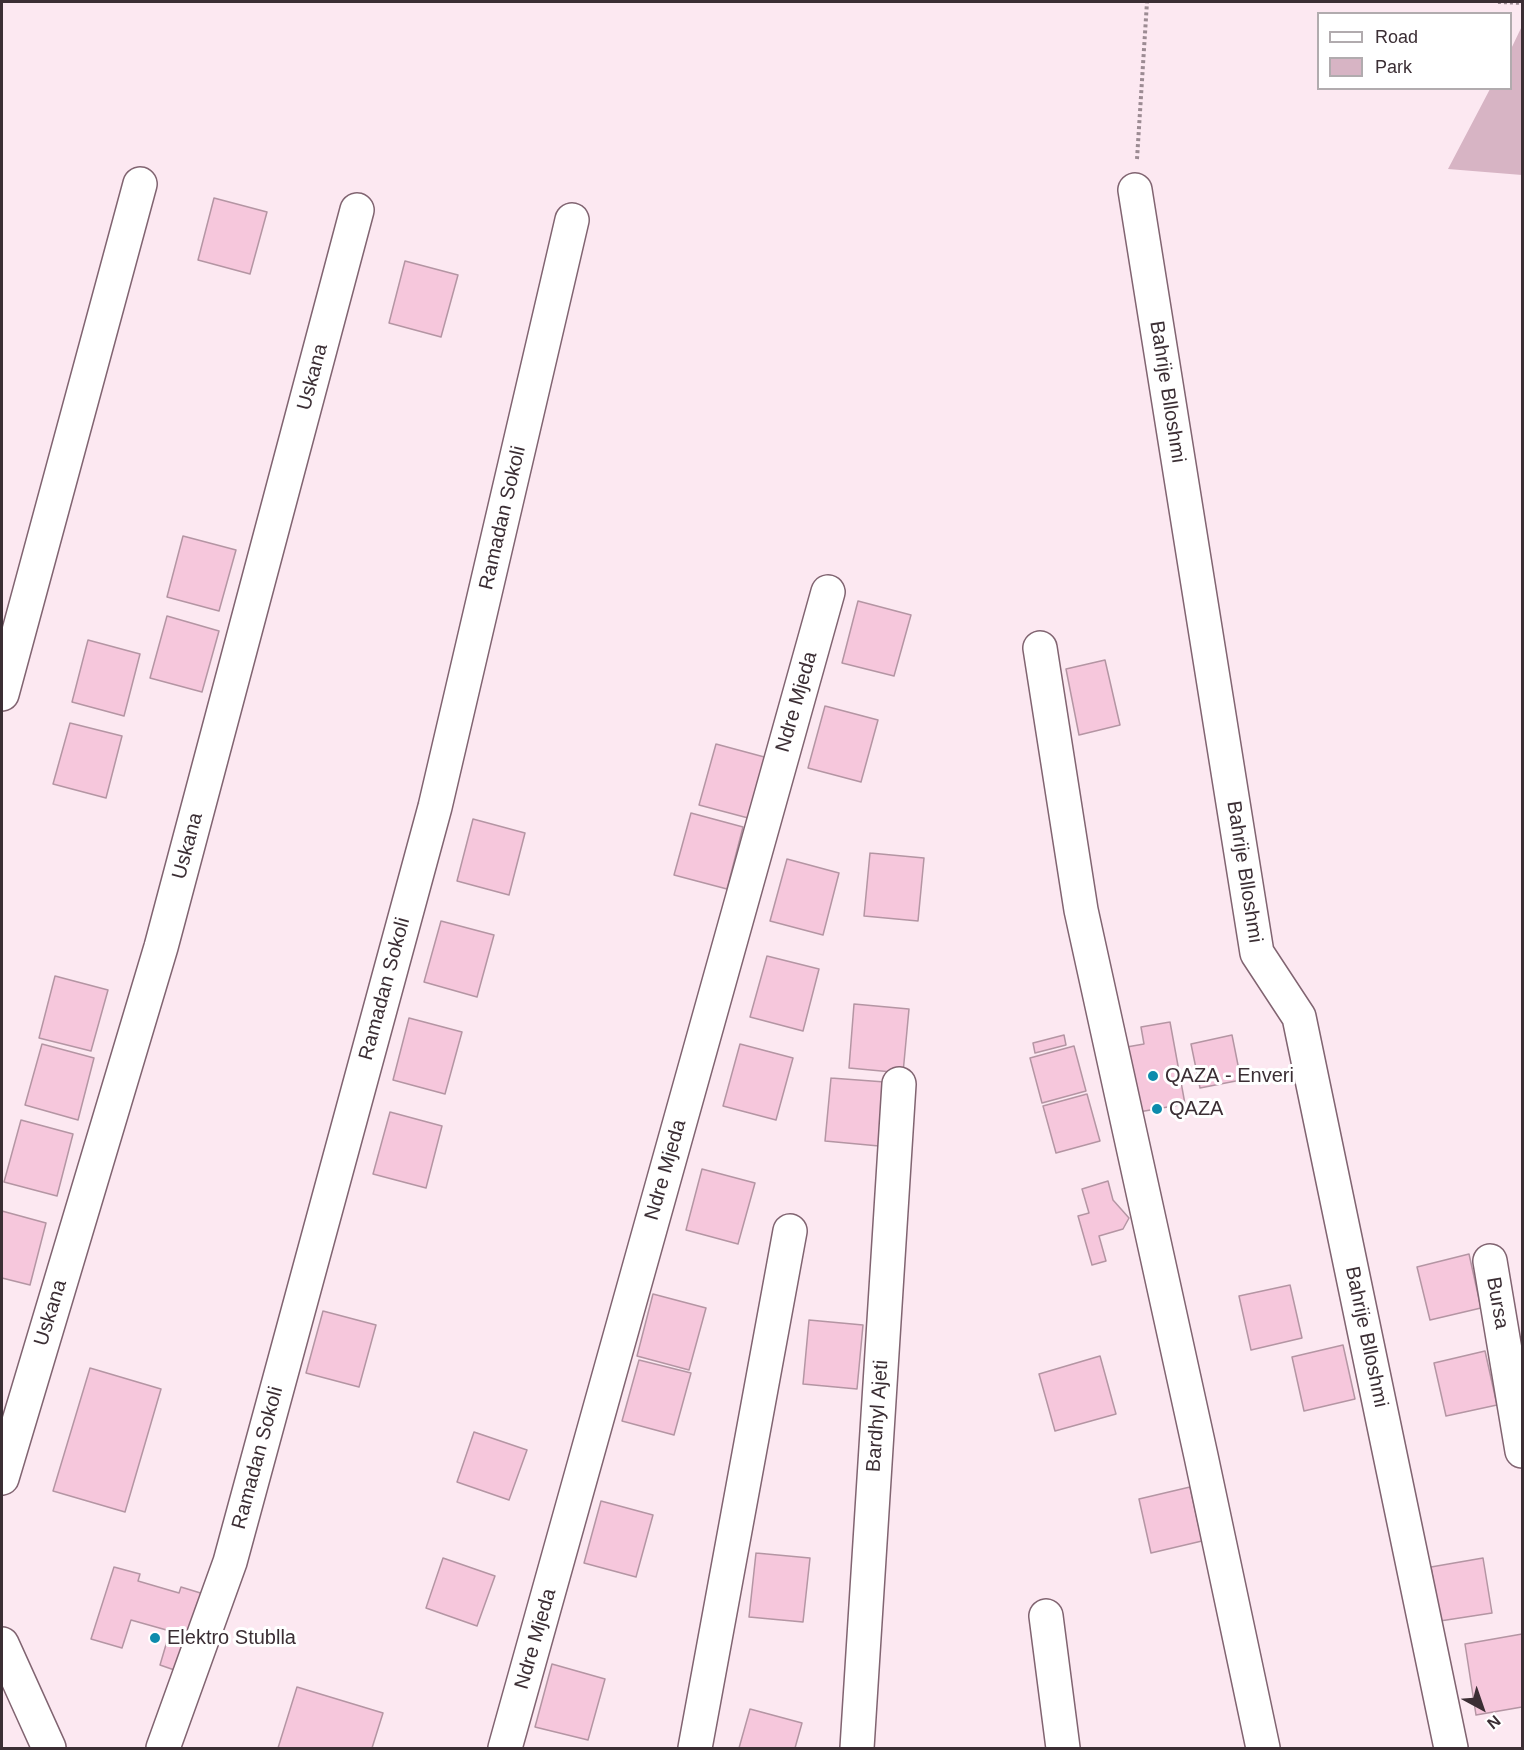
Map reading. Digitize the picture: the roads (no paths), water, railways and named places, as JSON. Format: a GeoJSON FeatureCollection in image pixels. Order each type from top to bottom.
{"type":"FeatureCollection","features":[{"type":"Feature","properties":{"kind":"street"},"geometry":{"type":"LineString","coordinates":[[2,694],[140,184]]}},
{"type":"Feature","properties":{"kind":"street","name":"Bahrije Blloshmi"},"geometry":{"type":"LineString","coordinates":[[1135,190],[1257,953],[1299,1017],[1451,1749]]}},
{"type":"Feature","properties":{"kind":"street","name":"Uskana"},"geometry":{"type":"LineString","coordinates":[[2,1478],[161,948],[357,210]]}},
{"type":"Feature","properties":{"kind":"street","name":"Ramadan Sokoli"},"geometry":{"type":"LineString","coordinates":[[164,1749],[230,1562],[435,807],[572,220]]}},
{"type":"Feature","properties":{"kind":"street","name":"Ndre Mjeda"},"geometry":{"type":"LineString","coordinates":[[505,1749],[828,592]]}},
{"type":"Feature","properties":{"kind":"street"},"geometry":{"type":"LineString","coordinates":[[1040,648],[1082,910],[1263,1749]]}},
{"type":"Feature","properties":{"kind":"street","name":"Bardhyl Ajeti"},"geometry":{"type":"LineString","coordinates":[[857,1749],[899,1084]]}},
{"type":"Feature","properties":{"kind":"street"},"geometry":{"type":"LineString","coordinates":[[695,1749],[790,1231]]}},
{"type":"Feature","properties":{"kind":"street","name":"Bursa"},"geometry":{"type":"LineString","coordinates":[[1490,1261],[1522,1451]]}},
{"type":"Feature","properties":{"kind":"street"},"geometry":{"type":"LineString","coordinates":[[1046,1616],[1063,1749]]}},
{"type":"Feature","properties":{"kind":"street"},"geometry":{"type":"LineString","coordinates":[[2,1644],[49,1749]]}},
{"type":"Feature","properties":{"kind":"place","name":"QAZA - Enveri"},"geometry":{"type":"Point","coordinates":[1153,1076]}},
{"type":"Feature","properties":{"kind":"place","name":"QAZA"},"geometry":{"type":"Point","coordinates":[1157,1109]}},
{"type":"Feature","properties":{"kind":"place","name":"Elektro Stublla"},"geometry":{"type":"Point","coordinates":[155,1638]}}]}
